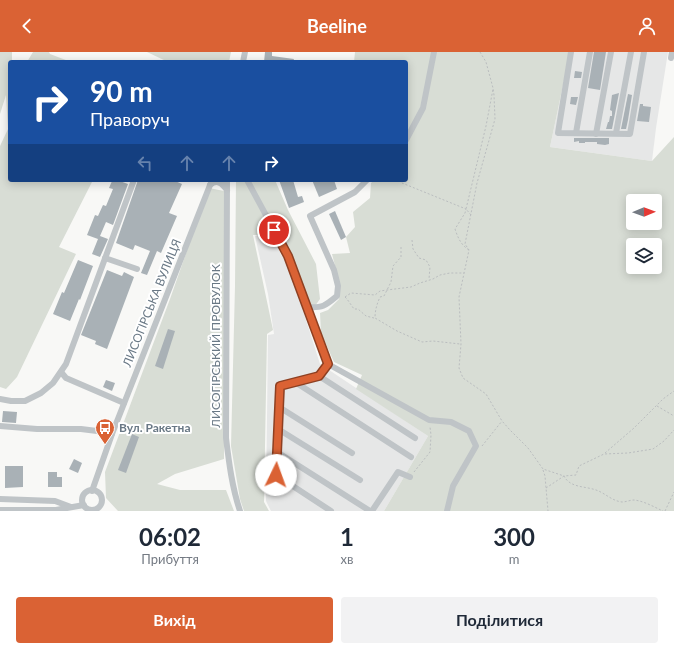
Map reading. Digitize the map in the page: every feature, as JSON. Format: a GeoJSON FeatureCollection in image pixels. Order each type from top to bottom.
{"type":"FeatureCollection","features":[{"type":"Feature","properties":{"kind":"street"},"geometry":{"type":"LineString","coordinates":[[408,136],[423,108],[434,52]]}},
{"type":"Feature","properties":{"kind":"street"},"geometry":{"type":"LineString","coordinates":[[571,52],[558,133],[630,134],[644,52]]}},
{"type":"Feature","properties":{"kind":"street"},"geometry":{"type":"LineString","coordinates":[[576,134],[590,52]]}},
{"type":"Feature","properties":{"kind":"street"},"geometry":{"type":"LineString","coordinates":[[596,134],[611,52]]}},
{"type":"Feature","properties":{"kind":"street"},"geometry":{"type":"LineString","coordinates":[[616,133],[631,52]]}},
{"type":"Feature","properties":{"kind":"street"},"geometry":{"type":"LineString","coordinates":[[0,399],[25,401],[41,393],[53,383],[66,364],[133,182]]}},
{"type":"Feature","properties":{"kind":"street"},"geometry":{"type":"LineString","coordinates":[[211,183],[219,182],[224,185],[227,190]]}},
{"type":"Feature","properties":{"kind":"street","name":"ЛИСОГІРСЬКИЙ ПРОВУЛОК"},"geometry":{"type":"LineString","coordinates":[[227,182],[226,438],[230,470],[240,511]]}},
{"type":"Feature","properties":{"kind":"street"},"geometry":{"type":"LineString","coordinates":[[248,182],[288,256],[328,364],[429,420],[451,422],[469,431],[476,446],[453,486],[447,511]]}},
{"type":"Feature","properties":{"kind":"street"},"geometry":{"type":"LineString","coordinates":[[307,307],[319,308],[328,304],[337,296],[338,286],[334,270],[310,216],[355,192],[365,182]]}},
{"type":"Feature","properties":{"kind":"street","name":"ЛИСОГІРСЬКА ВУЛИЦЯ"},"geometry":{"type":"LineString","coordinates":[[92,491],[112,434],[211,183]]}},
{"type":"Feature","properties":{"kind":"street"},"geometry":{"type":"LineString","coordinates":[[105,258],[137,269]]}},
{"type":"Feature","properties":{"kind":"street"},"geometry":{"type":"LineString","coordinates":[[328,364],[319,376],[280,386],[276,477],[331,511]]}},
{"type":"Feature","properties":{"kind":"street"},"geometry":{"type":"LineString","coordinates":[[61,372],[66,378],[124,403]]}},
{"type":"Feature","properties":{"kind":"street"},"geometry":{"type":"LineString","coordinates":[[319,376],[415,438]]}},
{"type":"Feature","properties":{"kind":"street"},"geometry":{"type":"LineString","coordinates":[[295,382],[411,458]]}},
{"type":"Feature","properties":{"kind":"street"},"geometry":{"type":"LineString","coordinates":[[279,407],[352,453]]}},
{"type":"Feature","properties":{"kind":"street"},"geometry":{"type":"LineString","coordinates":[[0,426],[97,430],[112,434]]}},
{"type":"Feature","properties":{"kind":"street"},"geometry":{"type":"LineString","coordinates":[[278,429],[360,480]]}},
{"type":"Feature","properties":{"kind":"street"},"geometry":{"type":"LineString","coordinates":[[277,452],[371,511],[398,472],[410,477]]}},
{"type":"Feature","properties":{"kind":"street"},"geometry":{"type":"LineString","coordinates":[[92,491],[97,492],[102,498],[101,509],[91,510],[86,508],[84,505],[82,500],[85,494],[92,491]]}},
{"type":"Feature","properties":{"kind":"street"},"geometry":{"type":"LineString","coordinates":[[0,499],[55,501],[73,508]]}},
{"type":"Feature","properties":{"kind":"street"},"geometry":{"type":"LineString","coordinates":[[0,510],[56,510],[84,505]]}},
{"type":"Feature","properties":{"kind":"path"},"geometry":{"type":"LineString","coordinates":[[480,52],[486,62],[493,88],[495,119],[477,183],[465,244],[469,250],[460,296],[461,344],[459,368],[462,378],[486,394],[502,421],[528,448],[543,470],[545,476],[548,511]]}},
{"type":"Feature","properties":{"kind":"path"},"geometry":{"type":"LineString","coordinates":[[469,250],[464,247],[459,240],[455,229],[465,213],[486,126],[493,88]]}},
{"type":"Feature","properties":{"kind":"path"},"geometry":{"type":"LineString","coordinates":[[401,182],[466,209],[471,215]]}},
{"type":"Feature","properties":{"kind":"path"},"geometry":{"type":"LineString","coordinates":[[471,185],[477,183]]}},
{"type":"Feature","properties":{"kind":"path"},"geometry":{"type":"LineString","coordinates":[[412,240],[413,249],[419,258],[426,260],[430,267],[429,280]]}},
{"type":"Feature","properties":{"kind":"path"},"geometry":{"type":"LineString","coordinates":[[375,318],[376,306],[380,297],[384,296],[391,282],[393,266],[401,256],[401,247]]}},
{"type":"Feature","properties":{"kind":"path"},"geometry":{"type":"LineString","coordinates":[[461,344],[422,342],[397,331],[375,318],[366,316],[358,309],[354,309],[345,297],[351,293],[375,294],[380,291],[411,287],[440,275],[464,273]]}},
{"type":"Feature","properties":{"kind":"path"},"geometry":{"type":"LineString","coordinates":[[546,488],[564,476],[576,474],[579,466],[604,454],[674,391]]}},
{"type":"Feature","properties":{"kind":"path"},"geometry":{"type":"LineString","coordinates":[[657,406],[674,416]]}},
{"type":"Feature","properties":{"kind":"path"},"geometry":{"type":"LineString","coordinates":[[410,477],[430,452],[431,435],[429,420]]}},
{"type":"Feature","properties":{"kind":"path"},"geometry":{"type":"LineString","coordinates":[[476,446],[482,446],[502,421]]}},
{"type":"Feature","properties":{"kind":"path"},"geometry":{"type":"LineString","coordinates":[[604,454],[628,453],[653,449],[664,441],[674,430]]}},
{"type":"Feature","properties":{"kind":"path"},"geometry":{"type":"LineString","coordinates":[[543,470],[564,476],[566,480],[576,486],[597,490],[615,500],[622,502],[634,500],[664,511],[674,492]]}},
{"type":"Feature","properties":{"kind":"shaded area"},"geometry":{"type":"Polygon","coordinates":[[[0,52],[12,52],[12,60],[8,60],[8,129],[6,95],[0,114],[0,52]]]}},
{"type":"Feature","properties":{"kind":"shaded area"},"geometry":{"type":"Polygon","coordinates":[[[33,52],[49,52],[50,54],[66,60],[28,60],[33,52]]]}},
{"type":"Feature","properties":{"kind":"shaded area"},"geometry":{"type":"Polygon","coordinates":[[[147,52],[231,52],[229,60],[164,60],[147,52]]]}},
{"type":"Feature","properties":{"kind":"shaded area"},"geometry":{"type":"Polygon","coordinates":[[[355,52],[570,52],[550,147],[652,161],[674,137],[674,511],[384,511],[428,436],[356,389],[362,375],[334,362],[321,333],[320,313],[328,310],[339,299],[340,285],[332,254],[350,253],[346,237],[355,227],[353,212],[370,198],[372,182],[408,182],[408,60],[354,60],[355,52]]]}},
{"type":"Feature","properties":{"kind":"shaded area"},"geometry":{"type":"Polygon","coordinates":[[[570,52],[668,52],[652,161],[550,147],[570,52]]]}},
{"type":"Feature","properties":{"kind":"shaded area"},"geometry":{"type":"Polygon","coordinates":[[[8,129],[8,182],[92,182],[59,247],[76,254],[17,377],[6,389],[0,387],[0,146],[8,129]]]}},
{"type":"Feature","properties":{"kind":"shaded area"},"geometry":{"type":"Polygon","coordinates":[[[236,182],[276,182],[288,210],[316,264],[320,299],[307,317],[283,234],[253,235],[273,330],[267,334],[264,502],[269,511],[244,511],[240,499],[231,446],[236,182]]]}},
{"type":"Feature","properties":{"kind":"shaded area"},"geometry":{"type":"Polygon","coordinates":[[[209,188],[224,191],[224,459],[175,474],[157,484],[180,490],[226,490],[234,511],[118,511],[106,498],[105,472],[170,299],[209,188]]]}},
{"type":"Feature","properties":{"kind":"shaded area"},"geometry":{"type":"Polygon","coordinates":[[[273,235],[281,255],[287,260],[320,364],[428,436],[384,511],[271,511],[266,501],[268,335],[274,334],[268,294],[255,236],[273,235]]]}},
{"type":"Feature","properties":{"kind":"building"},"geometry":{"type":"Polygon","coordinates":[[[265,52],[272,52],[272,56],[294,59],[294,60],[264,60],[265,52]]]}},
{"type":"Feature","properties":{"kind":"building"},"geometry":{"type":"Polygon","coordinates":[[[594,52],[606,52],[600,90],[588,88],[594,52]]]}},
{"type":"Feature","properties":{"kind":"building"},"geometry":{"type":"Polygon","coordinates":[[[575,71],[582,72],[581,78],[574,78],[575,71]]]}},
{"type":"Feature","properties":{"kind":"building"},"geometry":{"type":"Polygon","coordinates":[[[619,93],[612,129],[606,129],[610,116],[612,116],[612,111],[610,110],[612,95],[619,93]]]}},
{"type":"Feature","properties":{"kind":"building"},"geometry":{"type":"Polygon","coordinates":[[[628,94],[632,95],[628,120],[626,129],[621,129],[628,94]]]}},
{"type":"Feature","properties":{"kind":"building"},"geometry":{"type":"Polygon","coordinates":[[[571,97],[578,97],[576,105],[570,104],[571,97]]]}},
{"type":"Feature","properties":{"kind":"building"},"geometry":{"type":"Polygon","coordinates":[[[640,104],[651,107],[649,122],[637,121],[640,104]]]}},
{"type":"Feature","properties":{"kind":"building"},"geometry":{"type":"Polygon","coordinates":[[[574,138],[609,138],[609,144],[597,144],[597,142],[579,143],[579,141],[574,142],[574,138]]]}},
{"type":"Feature","properties":{"kind":"building"},"geometry":{"type":"Polygon","coordinates":[[[112,182],[122,182],[128,184],[113,225],[106,222],[100,236],[108,239],[100,257],[92,254],[98,239],[87,235],[95,215],[98,216],[103,205],[106,206],[113,189],[109,188],[112,182]]]}},
{"type":"Feature","properties":{"kind":"building"},"geometry":{"type":"Polygon","coordinates":[[[137,182],[178,182],[182,184],[169,213],[177,216],[161,253],[157,251],[147,275],[141,273],[150,251],[135,245],[133,250],[116,243],[137,182]]]}},
{"type":"Feature","properties":{"kind":"building"},"geometry":{"type":"Polygon","coordinates":[[[280,182],[294,182],[298,197],[302,196],[304,202],[289,208],[280,182]]]}},
{"type":"Feature","properties":{"kind":"building"},"geometry":{"type":"Polygon","coordinates":[[[313,182],[335,182],[337,189],[319,197],[313,182]]]}},
{"type":"Feature","properties":{"kind":"building"},"geometry":{"type":"Polygon","coordinates":[[[335,211],[346,237],[341,240],[329,214],[335,211]]]}},
{"type":"Feature","properties":{"kind":"building"},"geometry":{"type":"Polygon","coordinates":[[[78,260],[93,266],[70,321],[53,314],[78,260]]]}},
{"type":"Feature","properties":{"kind":"building"},"geometry":{"type":"Polygon","coordinates":[[[107,270],[122,276],[124,272],[134,277],[107,349],[95,344],[96,341],[81,335],[107,270]]]}},
{"type":"Feature","properties":{"kind":"building"},"geometry":{"type":"Polygon","coordinates":[[[168,329],[175,331],[163,369],[155,366],[168,329]]]}},
{"type":"Feature","properties":{"kind":"building"},"geometry":{"type":"Polygon","coordinates":[[[106,380],[115,383],[112,391],[103,387],[106,380]]]}},
{"type":"Feature","properties":{"kind":"building"},"geometry":{"type":"Polygon","coordinates":[[[3,411],[17,412],[16,423],[2,422],[3,411]]]}},
{"type":"Feature","properties":{"kind":"building"},"geometry":{"type":"Polygon","coordinates":[[[132,434],[139,437],[126,473],[118,470],[132,434]]]}},
{"type":"Feature","properties":{"kind":"building"},"geometry":{"type":"Polygon","coordinates":[[[74,459],[82,463],[78,473],[69,469],[74,459]]]}},
{"type":"Feature","properties":{"kind":"building"},"geometry":{"type":"Polygon","coordinates":[[[5,466],[23,466],[23,487],[5,488],[5,466]]]}},
{"type":"Feature","properties":{"kind":"building"},"geometry":{"type":"Polygon","coordinates":[[[48,472],[57,472],[57,477],[62,477],[62,487],[48,487],[48,472]]]}},
{"type":"Feature","properties":{"kind":"place","name":"Вул. Ракетна"},"geometry":{"type":"Point","coordinates":[105,445]}},
{"type":"Feature","properties":{"kind":"route"},"geometry":{"type":"LineString","coordinates":[[274,230],[288,256],[328,364],[319,376],[280,386],[276,475]]}}]}
